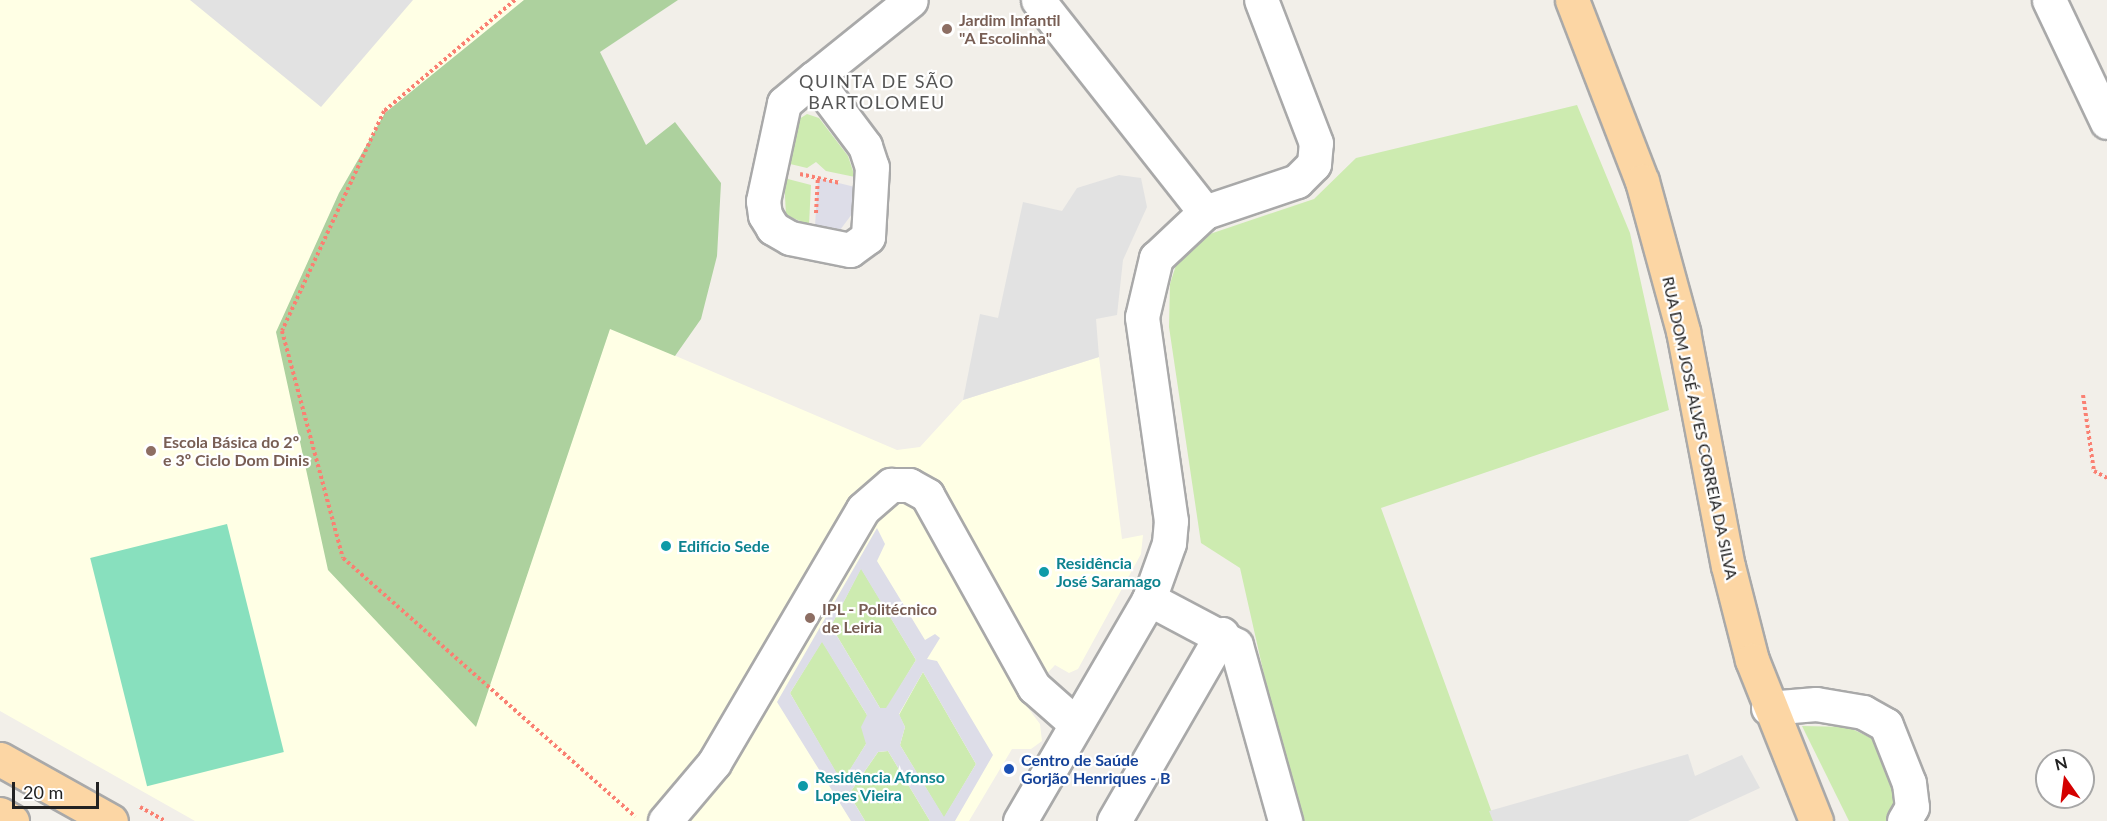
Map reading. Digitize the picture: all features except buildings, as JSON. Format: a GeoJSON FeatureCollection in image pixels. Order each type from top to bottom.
{"type":"FeatureCollection","features":[{"type":"Feature","properties":{"kind":"main road","name":"RUA DOM JOSÉ ALVES CORREIA DA SILVA"},"geometry":{"type":"LineString","coordinates":[[1572,0],[1629,139],[1664,258],[1728,566],[1768,708],[1816,821]]}},
{"type":"Feature","properties":{"kind":"main road"},"geometry":{"type":"LineString","coordinates":[[0,759],[111,821]]}},
{"type":"Feature","properties":{"kind":"main road"},"geometry":{"type":"LineString","coordinates":[[0,814],[12,821]]}},
{"type":"Feature","properties":{"kind":"street"},"geometry":{"type":"LineString","coordinates":[[814,78],[865,146],[872,167],[868,237],[857,249],[790,238],[773,228],[765,214],[771,167],[784,103],[814,78],[911,0]]}},
{"type":"Feature","properties":{"kind":"street"},"geometry":{"type":"LineString","coordinates":[[1038,0],[1205,212]]}},
{"type":"Feature","properties":{"kind":"street"},"geometry":{"type":"LineString","coordinates":[[1020,821],[1149,599],[1164,563],[1171,521],[1147,374],[1144,297],[1165,245],[1205,212],[1297,181],[1314,164],[1316,143],[1261,0]]}},
{"type":"Feature","properties":{"kind":"street"},"geometry":{"type":"LineString","coordinates":[[2049,0],[2099,81],[2107,122]]}},
{"type":"Feature","properties":{"kind":"street"},"geometry":{"type":"LineString","coordinates":[[665,821],[714,763],[862,509],[891,485],[909,485],[927,495],[1034,687],[1076,724]]}},
{"type":"Feature","properties":{"kind":"street"},"geometry":{"type":"LineString","coordinates":[[1149,599],[1222,634],[1236,645],[1243,662],[1285,821]]}},
{"type":"Feature","properties":{"kind":"street"},"geometry":{"type":"LineString","coordinates":[[1114,821],[1222,634]]}},
{"type":"Feature","properties":{"kind":"street"},"geometry":{"type":"LineString","coordinates":[[1768,708],[1816,704],[1863,711],[1887,725],[1909,783],[1912,807],[1904,821]]}},
{"type":"Feature","properties":{"kind":"path"},"geometry":{"type":"LineString","coordinates":[[515,0],[384,111],[282,331],[343,558],[640,821]]}},
{"type":"Feature","properties":{"kind":"path"},"geometry":{"type":"LineString","coordinates":[[771,167],[871,191]]}},
{"type":"Feature","properties":{"kind":"path"},"geometry":{"type":"LineString","coordinates":[[2083,395],[2094,471],[2107,478]]}},
{"type":"Feature","properties":{"kind":"shaded area"},"geometry":{"type":"Polygon","coordinates":[[[0,0],[524,0],[385,113],[339,193],[276,333],[476,726],[610,328],[897,450],[920,447],[963,400],[1099,357],[1122,539],[1143,535],[1141,554],[1078,669],[1069,673],[1055,665],[1022,700],[1040,724],[1042,741],[1031,749],[1012,749],[969,821],[195,821],[0,711],[0,0]]]}},
{"type":"Feature","properties":{"kind":"shaded area"},"geometry":{"type":"Polygon","coordinates":[[[190,0],[413,0],[321,107],[190,0]]]}},
{"type":"Feature","properties":{"kind":"shaded area"},"geometry":{"type":"Polygon","coordinates":[[[1119,175],[1141,178],[1147,207],[1123,260],[1117,315],[1096,319],[1099,357],[963,400],[980,314],[998,318],[1023,202],[1062,211],[1077,188],[1119,175]]]}},
{"type":"Feature","properties":{"kind":"shaded area"},"geometry":{"type":"Polygon","coordinates":[[[818,178],[855,187],[852,214],[840,230],[815,226],[818,178]]]}},
{"type":"Feature","properties":{"kind":"shaded area"},"geometry":{"type":"Polygon","coordinates":[[[877,528],[885,544],[877,561],[925,640],[935,634],[940,638],[927,659],[937,661],[993,755],[955,821],[930,821],[888,751],[878,752],[849,794],[865,821],[851,821],[777,702],[877,528]],[[861,569],[831,626],[880,708],[886,708],[916,660],[861,569]],[[822,642],[790,693],[842,782],[866,744],[861,727],[867,715],[822,642]],[[923,672],[899,714],[905,727],[900,745],[944,817],[976,764],[923,672]]]}},
{"type":"Feature","properties":{"kind":"shaded area"},"geometry":{"type":"Polygon","coordinates":[[[1688,754],[1695,776],[1742,755],[1760,788],[1688,821],[1493,821],[1489,811],[1688,754]]]}},
{"type":"Feature","properties":{"kind":"green space"},"geometry":{"type":"Polygon","coordinates":[[[524,0],[678,0],[600,52],[646,145],[675,122],[721,183],[717,256],[701,319],[675,356],[610,329],[476,727],[328,570],[276,332],[339,193],[385,113],[524,0]]]}},
{"type":"Feature","properties":{"kind":"green space"},"geometry":{"type":"Polygon","coordinates":[[[1577,105],[1630,233],[1669,410],[1381,508],[1495,821],[1297,821],[1240,568],[1201,543],[1169,327],[1170,284],[1176,265],[1201,237],[1314,199],[1356,158],[1577,105]]]}},
{"type":"Feature","properties":{"kind":"green space"},"geometry":{"type":"Polygon","coordinates":[[[807,114],[819,118],[848,156],[855,177],[826,171],[816,162],[807,168],[786,163],[796,121],[807,114]]]}},
{"type":"Feature","properties":{"kind":"green space"},"geometry":{"type":"Polygon","coordinates":[[[784,178],[811,185],[809,225],[786,215],[784,178]]]}},
{"type":"Feature","properties":{"kind":"green space"},"geometry":{"type":"Polygon","coordinates":[[[227,524],[284,752],[147,786],[90,558],[227,524]]]}},
{"type":"Feature","properties":{"kind":"green space"},"geometry":{"type":"Polygon","coordinates":[[[861,568],[916,660],[887,708],[880,708],[831,626],[861,568]]]}},
{"type":"Feature","properties":{"kind":"green space"},"geometry":{"type":"Polygon","coordinates":[[[822,641],[867,715],[866,744],[842,783],[790,693],[822,641]]]}},
{"type":"Feature","properties":{"kind":"green space"},"geometry":{"type":"Polygon","coordinates":[[[923,672],[976,764],[944,818],[900,745],[905,727],[899,715],[923,672]]]}},
{"type":"Feature","properties":{"kind":"green space"},"geometry":{"type":"Polygon","coordinates":[[[1802,726],[1848,727],[1873,739],[1892,776],[1896,807],[1887,821],[1849,821],[1802,726]]]}},
{"type":"Feature","properties":{"kind":"green space"},"geometry":{"type":"Polygon","coordinates":[[[888,751],[930,821],[865,821],[849,794],[878,752],[888,751]]]}},
{"type":"Feature","properties":{"kind":"place","name":"Jardim Infantil \"A Escolinha\""},"geometry":{"type":"Point","coordinates":[947,29]}},
{"type":"Feature","properties":{"kind":"place","name":"Escola Básica do 2º e 3º Ciclo Dom Dinis"},"geometry":{"type":"Point","coordinates":[151,451]}},
{"type":"Feature","properties":{"kind":"place","name":"Edifício Sede"},"geometry":{"type":"Point","coordinates":[666,546]}},
{"type":"Feature","properties":{"kind":"place","name":"Residência José Saramago"},"geometry":{"type":"Point","coordinates":[1044,572]}},
{"type":"Feature","properties":{"kind":"place","name":"IPL - Politécnico de Leiria"},"geometry":{"type":"Point","coordinates":[810,618]}},
{"type":"Feature","properties":{"kind":"place","name":"Centro de Saúde Gorjão Henriques - B"},"geometry":{"type":"Point","coordinates":[1009,769]}},
{"type":"Feature","properties":{"kind":"place","name":"Residência Afonso Lopes Vieira"},"geometry":{"type":"Point","coordinates":[803,786]}},
{"type":"Feature","properties":{"kind":"district","name":"QUINTA DE SÃO BARTOLOMEU"},"geometry":{"type":"Point","coordinates":[877,92]}}]}
